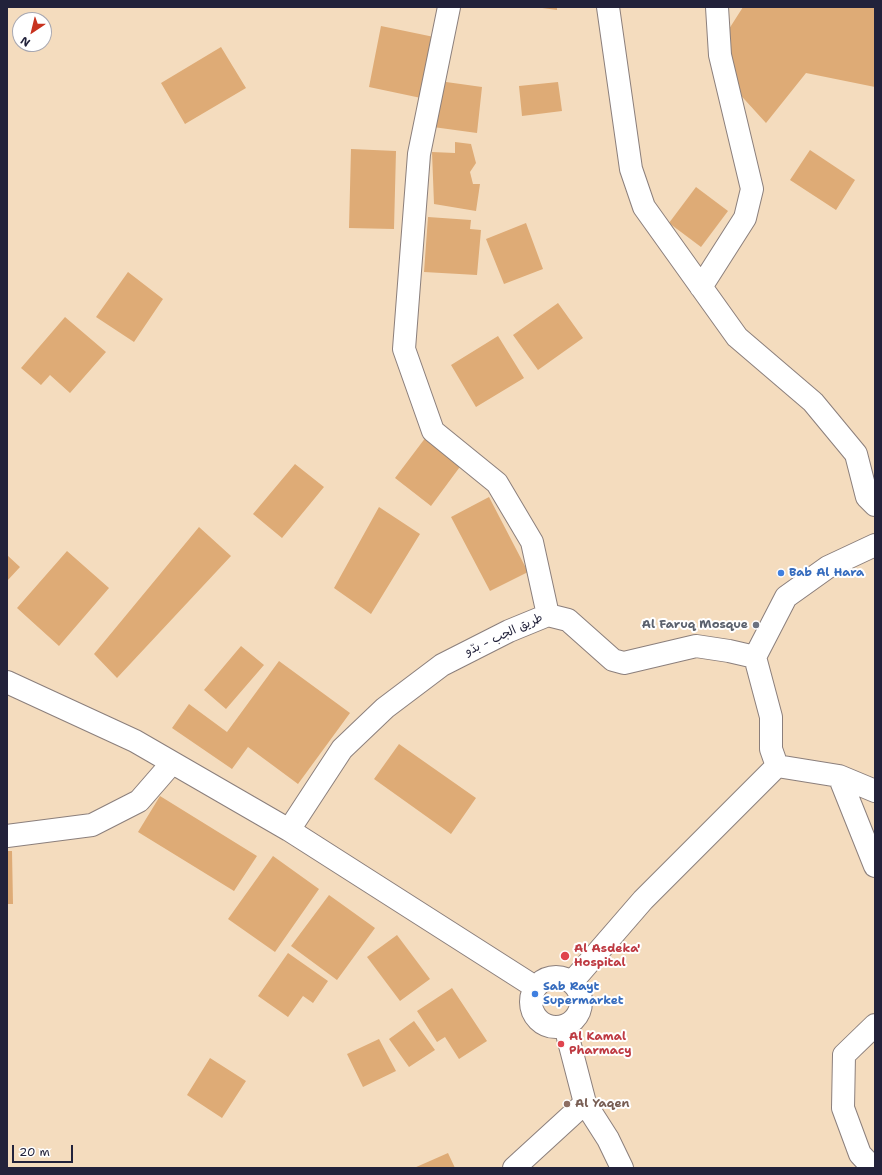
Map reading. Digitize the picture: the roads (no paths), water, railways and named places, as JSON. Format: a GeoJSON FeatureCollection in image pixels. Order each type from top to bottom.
{"type":"FeatureCollection","features":[{"type":"Feature","properties":{"kind":"street"},"geometry":{"type":"LineString","coordinates":[[449,7],[419,154],[404,349],[433,431],[497,483],[532,542],[548,615]]}},
{"type":"Feature","properties":{"kind":"street"},"geometry":{"type":"LineString","coordinates":[[608,7],[631,169],[644,207],[737,336],[813,402],[856,454],[867,497],[875,505]]}},
{"type":"Feature","properties":{"kind":"street"},"geometry":{"type":"LineString","coordinates":[[701,287],[745,218],[752,189],[720,55],[718,7]]}},
{"type":"Feature","properties":{"kind":"street"},"geometry":{"type":"LineString","coordinates":[[777,766],[771,749],[771,717],[754,657],[786,597],[828,567],[875,545]]}},
{"type":"Feature","properties":{"kind":"street","name":"طريق الجب - بدّو"},"geometry":{"type":"LineString","coordinates":[[289,830],[342,749],[385,708],[442,665],[509,631],[548,615],[568,620],[613,660],[624,663],[696,646],[729,651],[754,657]]}},
{"type":"Feature","properties":{"kind":"street"},"geometry":{"type":"LineString","coordinates":[[7,682],[135,741],[289,830],[535,987]]}},
{"type":"Feature","properties":{"kind":"street"},"geometry":{"type":"LineString","coordinates":[[7,836],[92,824],[139,801],[172,763]]}},
{"type":"Feature","properties":{"kind":"street"},"geometry":{"type":"LineString","coordinates":[[777,766],[839,776],[875,792]]}},
{"type":"Feature","properties":{"kind":"street"},"geometry":{"type":"LineString","coordinates":[[572,982],[643,900],[777,766]]}},
{"type":"Feature","properties":{"kind":"street"},"geometry":{"type":"LineString","coordinates":[[839,776],[875,866]]}},
{"type":"Feature","properties":{"kind":"street"},"geometry":{"type":"LineString","coordinates":[[556,977],[572,982],[581,997],[581,1006],[573,1021],[565,1026],[548,1027],[535,1017],[531,1010],[530,1002],[535,987],[548,978],[556,977]]}},
{"type":"Feature","properties":{"kind":"street"},"geometry":{"type":"LineString","coordinates":[[873,1168],[860,1154],[843,1108],[844,1056],[875,1025]]}},
{"type":"Feature","properties":{"kind":"street"},"geometry":{"type":"LineString","coordinates":[[565,1026],[585,1103],[608,1139],[622,1168]]}},
{"type":"Feature","properties":{"kind":"street"},"geometry":{"type":"LineString","coordinates":[[514,1168],[585,1103]]}},
{"type":"Feature","properties":{"kind":"place","name":"Bab Al Hara"},"geometry":{"type":"Point","coordinates":[781,573]}},
{"type":"Feature","properties":{"kind":"place","name":"Al Faruq Mosque"},"geometry":{"type":"Point","coordinates":[756,625]}},
{"type":"Feature","properties":{"kind":"place","name":"Al Asdeka' Hospital"},"geometry":{"type":"Point","coordinates":[565,956]}},
{"type":"Feature","properties":{"kind":"place","name":"Sab Rayt Supermarket"},"geometry":{"type":"Point","coordinates":[535,994]}},
{"type":"Feature","properties":{"kind":"place","name":"Al Kamal Pharmacy"},"geometry":{"type":"Point","coordinates":[561,1044]}},
{"type":"Feature","properties":{"kind":"place","name":"Al Yaqen"},"geometry":{"type":"Point","coordinates":[567,1104]}}]}
